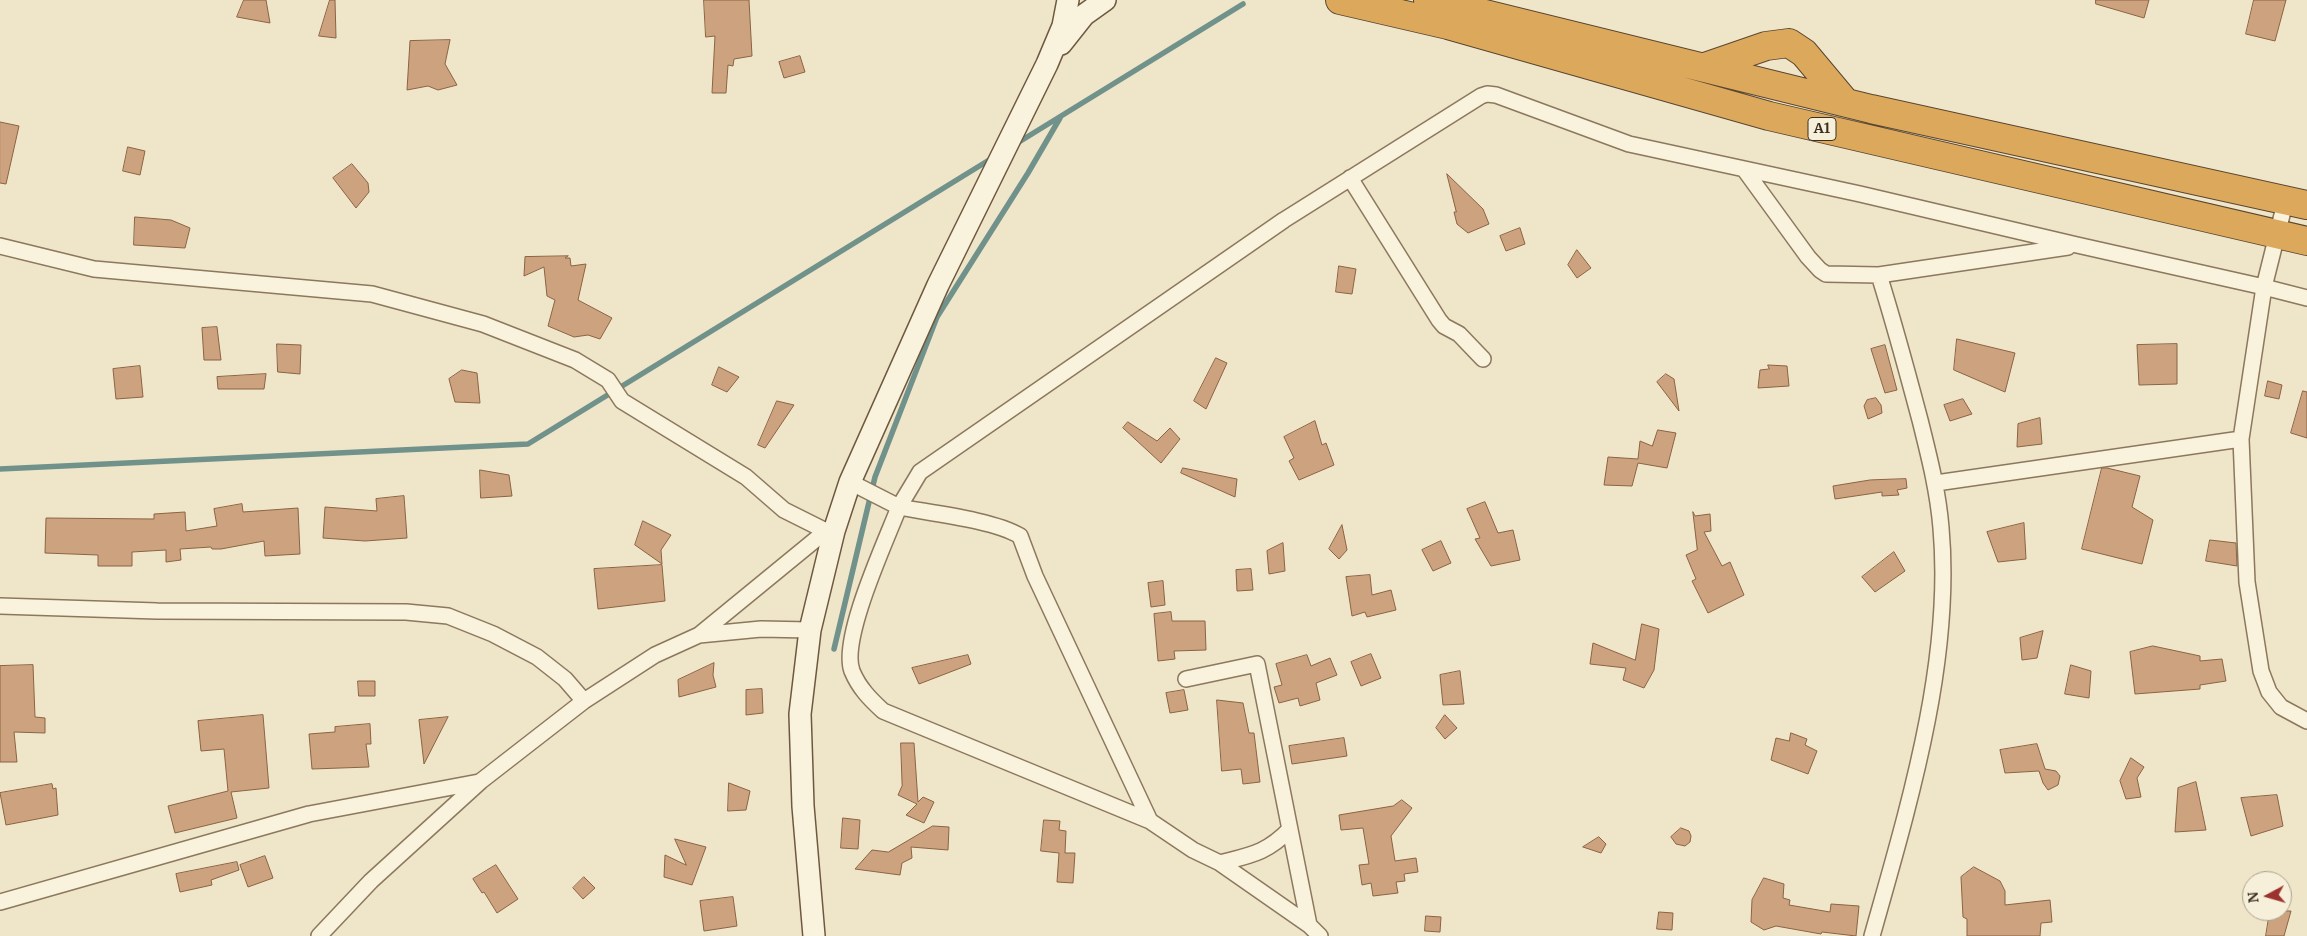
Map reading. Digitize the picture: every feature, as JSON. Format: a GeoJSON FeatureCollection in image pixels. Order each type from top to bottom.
{"type":"FeatureCollection","features":[{"type":"Feature","properties":{"kind":"highway","name":"A1"},"geometry":{"type":"LineString","coordinates":[[1340,0],[1448,25],[1769,116],[2307,241]]}},
{"type":"Feature","properties":{"kind":"highway","name":"A1"},"geometry":{"type":"LineString","coordinates":[[1428,0],[1846,102],[2296,202]]}},
{"type":"Feature","properties":{"kind":"highway"},"geometry":{"type":"LineString","coordinates":[[1706,67],[1766,46],[1789,43],[1804,53],[1846,102]]}},
{"type":"Feature","properties":{"kind":"street"},"geometry":{"type":"LineString","coordinates":[[814,936],[803,806],[800,714],[810,630],[830,531],[938,285],[1047,64],[1063,26],[1068,0]]}},
{"type":"Feature","properties":{"kind":"street"},"geometry":{"type":"LineString","coordinates":[[1047,64],[1084,15],[1104,0]]}},
{"type":"Feature","properties":{"kind":"street"},"geometry":{"type":"LineString","coordinates":[[1320,936],[1308,925],[1220,863],[1193,850],[1150,821],[883,711],[867,696],[852,670],[850,654],[853,627],[899,507],[920,472],[1284,220],[1486,94],[1496,95],[1629,144],[1860,194],[2307,298]]}},
{"type":"Feature","properties":{"kind":"street"},"geometry":{"type":"LineString","coordinates":[[1744,169],[1808,257],[1826,274],[1879,275],[2077,245]]}},
{"type":"Feature","properties":{"kind":"street"},"geometry":{"type":"LineString","coordinates":[[1350,178],[1439,320],[1444,326],[1458,334],[1483,360]]}},
{"type":"Feature","properties":{"kind":"street"},"geometry":{"type":"LineString","coordinates":[[2296,202],[2278,234],[2264,287],[2241,440],[2246,582],[2260,671],[2269,692],[2281,707],[2307,721]]}},
{"type":"Feature","properties":{"kind":"street"},"geometry":{"type":"LineString","coordinates":[[0,246],[94,269],[372,294],[484,324],[575,360],[608,380],[622,401],[746,477],[784,510],[830,531]]}},
{"type":"Feature","properties":{"kind":"street"},"geometry":{"type":"LineString","coordinates":[[1872,936],[1908,806],[1934,681],[1944,577],[1936,482],[1902,349],[1879,275]]}},
{"type":"Feature","properties":{"kind":"street"},"geometry":{"type":"LineString","coordinates":[[1936,482],[2241,440]]}},
{"type":"Feature","properties":{"kind":"street"},"geometry":{"type":"LineString","coordinates":[[850,482],[899,507],[988,524],[1020,536],[1035,576],[1150,821]]}},
{"type":"Feature","properties":{"kind":"street"},"geometry":{"type":"LineString","coordinates":[[319,936],[371,881],[480,781],[584,701],[654,655],[699,636],[830,531]]}},
{"type":"Feature","properties":{"kind":"street"},"geometry":{"type":"LineString","coordinates":[[0,606],[157,611],[406,612],[448,616],[493,634],[537,657],[565,679],[584,701]]}},
{"type":"Feature","properties":{"kind":"street"},"geometry":{"type":"LineString","coordinates":[[699,636],[761,629],[810,630]]}},
{"type":"Feature","properties":{"kind":"street"},"geometry":{"type":"LineString","coordinates":[[1186,679],[1258,664],[1308,925]]}},
{"type":"Feature","properties":{"kind":"street"},"geometry":{"type":"LineString","coordinates":[[0,902],[309,814],[480,781]]}},
{"type":"Feature","properties":{"kind":"street"},"geometry":{"type":"LineString","coordinates":[[1220,863],[1257,853],[1275,844],[1290,829]]}},
{"type":"Feature","properties":{"kind":"building"},"geometry":{"type":"Polygon","coordinates":[[[244,0],[266,0],[270,23],[237,17],[244,0]]]}},
{"type":"Feature","properties":{"kind":"building"},"geometry":{"type":"Polygon","coordinates":[[[330,0],[335,0],[336,38],[319,36],[330,0]]]}},
{"type":"Feature","properties":{"kind":"building"},"geometry":{"type":"Polygon","coordinates":[[[704,0],[749,0],[752,56],[734,59],[733,66],[728,65],[726,93],[712,93],[715,36],[706,37],[704,0]]]}},
{"type":"Feature","properties":{"kind":"building"},"geometry":{"type":"Polygon","coordinates":[[[2096,0],[2149,0],[2144,18],[2096,4],[2096,0]]]}},
{"type":"Feature","properties":{"kind":"building"},"geometry":{"type":"Polygon","coordinates":[[[2254,0],[2286,0],[2275,41],[2246,34],[2254,0]]]}},
{"type":"Feature","properties":{"kind":"building"},"geometry":{"type":"Polygon","coordinates":[[[450,40],[445,64],[457,85],[438,90],[428,86],[407,90],[410,41],[450,40]]]}},
{"type":"Feature","properties":{"kind":"building"},"geometry":{"type":"Polygon","coordinates":[[[800,56],[805,72],[784,78],[779,62],[800,56]]]}},
{"type":"Feature","properties":{"kind":"building"},"geometry":{"type":"Polygon","coordinates":[[[0,122],[19,126],[6,184],[0,183],[0,122]]]}},
{"type":"Feature","properties":{"kind":"building"},"geometry":{"type":"Polygon","coordinates":[[[128,147],[145,151],[140,175],[123,171],[128,147]]]}},
{"type":"Feature","properties":{"kind":"building"},"geometry":{"type":"Polygon","coordinates":[[[352,164],[368,183],[369,192],[356,208],[333,178],[352,164]]]}},
{"type":"Feature","properties":{"kind":"building"},"geometry":{"type":"Polygon","coordinates":[[[1447,174],[1483,209],[1489,224],[1468,233],[1457,224],[1447,174]]]}},
{"type":"Feature","properties":{"kind":"building"},"geometry":{"type":"Polygon","coordinates":[[[135,217],[171,220],[190,228],[185,248],[134,245],[135,217]]]}},
{"type":"Feature","properties":{"kind":"building"},"geometry":{"type":"Polygon","coordinates":[[[1520,228],[1525,244],[1506,251],[1500,236],[1520,228]]]}},
{"type":"Feature","properties":{"kind":"building"},"geometry":{"type":"Polygon","coordinates":[[[1577,250],[1591,268],[1577,278],[1568,265],[1577,250]]]}},
{"type":"Feature","properties":{"kind":"building"},"geometry":{"type":"Polygon","coordinates":[[[568,256],[565,258],[570,258],[571,266],[586,264],[578,300],[612,318],[600,339],[588,335],[574,337],[548,326],[555,300],[547,296],[544,267],[524,276],[525,257],[568,256]]]}},
{"type":"Feature","properties":{"kind":"building"},"geometry":{"type":"Polygon","coordinates":[[[1339,266],[1356,269],[1352,294],[1336,292],[1339,266]]]}},
{"type":"Feature","properties":{"kind":"building"},"geometry":{"type":"Polygon","coordinates":[[[217,327],[221,360],[204,360],[202,328],[217,327]]]}},
{"type":"Feature","properties":{"kind":"building"},"geometry":{"type":"Polygon","coordinates":[[[1957,339],[2015,353],[2005,392],[1954,370],[1957,339]]]}},
{"type":"Feature","properties":{"kind":"building"},"geometry":{"type":"Polygon","coordinates":[[[277,344],[301,345],[300,374],[278,372],[277,344]]]}},
{"type":"Feature","properties":{"kind":"building"},"geometry":{"type":"Polygon","coordinates":[[[2177,344],[2177,384],[2139,385],[2137,345],[2177,344]]]}},
{"type":"Feature","properties":{"kind":"building"},"geometry":{"type":"Polygon","coordinates":[[[1885,345],[1897,390],[1885,393],[1871,349],[1885,345]]]}},
{"type":"Feature","properties":{"kind":"building"},"geometry":{"type":"Polygon","coordinates":[[[1216,358],[1227,363],[1206,409],[1194,401],[1216,358]]]}},
{"type":"Feature","properties":{"kind":"building"},"geometry":{"type":"Polygon","coordinates":[[[1768,365],[1787,366],[1789,386],[1758,388],[1760,370],[1769,369],[1768,365]]]}},
{"type":"Feature","properties":{"kind":"building"},"geometry":{"type":"Polygon","coordinates":[[[140,366],[143,397],[116,399],[113,369],[140,366]]]}},
{"type":"Feature","properties":{"kind":"building"},"geometry":{"type":"Polygon","coordinates":[[[719,367],[739,377],[727,392],[712,385],[719,367]]]}},
{"type":"Feature","properties":{"kind":"building"},"geometry":{"type":"Polygon","coordinates":[[[462,370],[477,373],[480,403],[455,402],[449,379],[462,370]]]}},
{"type":"Feature","properties":{"kind":"building"},"geometry":{"type":"Polygon","coordinates":[[[266,374],[264,389],[218,389],[217,377],[266,374]]]}},
{"type":"Feature","properties":{"kind":"building"},"geometry":{"type":"Polygon","coordinates":[[[1666,374],[1674,379],[1679,411],[1657,382],[1666,374]]]}},
{"type":"Feature","properties":{"kind":"building"},"geometry":{"type":"Polygon","coordinates":[[[2268,381],[2282,385],[2279,399],[2265,396],[2268,381]]]}},
{"type":"Feature","properties":{"kind":"building"},"geometry":{"type":"Polygon","coordinates":[[[2303,391],[2307,392],[2307,438],[2291,433],[2303,391]]]}},
{"type":"Feature","properties":{"kind":"building"},"geometry":{"type":"Polygon","coordinates":[[[1876,398],[1881,405],[1882,413],[1868,419],[1864,406],[1867,400],[1876,398]]]}},
{"type":"Feature","properties":{"kind":"building"},"geometry":{"type":"Polygon","coordinates":[[[1963,399],[1972,414],[1950,421],[1944,405],[1963,399]]]}},
{"type":"Feature","properties":{"kind":"building"},"geometry":{"type":"Polygon","coordinates":[[[777,401],[794,405],[765,448],[758,445],[777,401]]]}},
{"type":"Feature","properties":{"kind":"building"},"geometry":{"type":"Polygon","coordinates":[[[2040,418],[2042,444],[2017,447],[2018,424],[2040,418]]]}},
{"type":"Feature","properties":{"kind":"building"},"geometry":{"type":"Polygon","coordinates":[[[1315,421],[1322,445],[1326,443],[1334,465],[1299,480],[1289,461],[1294,458],[1284,437],[1315,421]]]}},
{"type":"Feature","properties":{"kind":"building"},"geometry":{"type":"Polygon","coordinates":[[[1128,422],[1157,441],[1170,428],[1180,439],[1161,463],[1123,428],[1128,422]]]}},
{"type":"Feature","properties":{"kind":"building"},"geometry":{"type":"Polygon","coordinates":[[[1658,430],[1676,433],[1667,468],[1638,463],[1632,486],[1604,485],[1608,457],[1638,459],[1640,441],[1652,446],[1658,430]]]}},
{"type":"Feature","properties":{"kind":"building"},"geometry":{"type":"Polygon","coordinates":[[[1183,468],[1237,479],[1235,497],[1181,473],[1183,468]]]}},
{"type":"Feature","properties":{"kind":"building"},"geometry":{"type":"Polygon","coordinates":[[[2102,468],[2140,476],[2132,507],[2153,520],[2142,564],[2082,549],[2102,468]]]}},
{"type":"Feature","properties":{"kind":"building"},"geometry":{"type":"Polygon","coordinates":[[[480,470],[509,475],[512,496],[481,498],[480,470]]]}},
{"type":"Feature","properties":{"kind":"building"},"geometry":{"type":"Polygon","coordinates":[[[1906,479],[1907,488],[1897,490],[1899,495],[1882,496],[1882,492],[1835,499],[1833,486],[1870,480],[1906,479]]]}},
{"type":"Feature","properties":{"kind":"building"},"geometry":{"type":"Polygon","coordinates":[[[404,496],[407,538],[365,541],[323,538],[325,507],[377,511],[376,499],[404,496]]]}},
{"type":"Feature","properties":{"kind":"building"},"geometry":{"type":"Polygon","coordinates":[[[1485,502],[1498,533],[1513,530],[1520,560],[1491,566],[1475,539],[1480,538],[1467,509],[1485,502]]]}},
{"type":"Feature","properties":{"kind":"building"},"geometry":{"type":"Polygon","coordinates":[[[242,504],[243,512],[298,508],[300,554],[265,556],[264,541],[221,549],[212,549],[211,547],[180,549],[181,560],[166,562],[166,550],[132,552],[132,566],[98,566],[98,555],[45,553],[46,518],[154,519],[154,514],[185,512],[186,531],[217,526],[214,509],[242,504]]]}},
{"type":"Feature","properties":{"kind":"building"},"geometry":{"type":"Polygon","coordinates":[[[1693,512],[1695,516],[1710,514],[1711,531],[1704,532],[1722,566],[1730,562],[1744,595],[1708,613],[1692,581],[1696,579],[1686,555],[1697,550],[1693,512]]]}},
{"type":"Feature","properties":{"kind":"building"},"geometry":{"type":"Polygon","coordinates":[[[643,521],[671,535],[661,550],[662,564],[635,545],[643,521]]]}},
{"type":"Feature","properties":{"kind":"building"},"geometry":{"type":"Polygon","coordinates":[[[2024,523],[2026,559],[1998,562],[1987,532],[2024,523]]]}},
{"type":"Feature","properties":{"kind":"building"},"geometry":{"type":"Polygon","coordinates":[[[1342,525],[1347,550],[1339,559],[1329,549],[1342,525]]]}},
{"type":"Feature","properties":{"kind":"building"},"geometry":{"type":"Polygon","coordinates":[[[2210,540],[2236,543],[2237,566],[2206,561],[2210,540]]]}},
{"type":"Feature","properties":{"kind":"building"},"geometry":{"type":"Polygon","coordinates":[[[1441,541],[1451,563],[1433,571],[1422,550],[1441,541]]]}},
{"type":"Feature","properties":{"kind":"building"},"geometry":{"type":"Polygon","coordinates":[[[1283,543],[1285,571],[1269,574],[1267,551],[1283,543]]]}},
{"type":"Feature","properties":{"kind":"building"},"geometry":{"type":"Polygon","coordinates":[[[1894,552],[1905,571],[1875,592],[1862,577],[1894,552]]]}},
{"type":"Feature","properties":{"kind":"building"},"geometry":{"type":"Polygon","coordinates":[[[662,565],[665,601],[598,609],[594,569],[662,565]]]}},
{"type":"Feature","properties":{"kind":"building"},"geometry":{"type":"Polygon","coordinates":[[[1251,569],[1253,590],[1237,591],[1236,570],[1251,569]]]}},
{"type":"Feature","properties":{"kind":"building"},"geometry":{"type":"Polygon","coordinates":[[[1370,575],[1372,595],[1391,590],[1396,610],[1367,617],[1365,612],[1352,616],[1346,577],[1370,575]]]}},
{"type":"Feature","properties":{"kind":"building"},"geometry":{"type":"Polygon","coordinates":[[[1163,581],[1165,605],[1151,607],[1148,583],[1163,581]]]}},
{"type":"Feature","properties":{"kind":"building"},"geometry":{"type":"Polygon","coordinates":[[[1171,612],[1172,621],[1205,621],[1206,650],[1174,651],[1175,659],[1158,661],[1154,614],[1171,612]]]}},
{"type":"Feature","properties":{"kind":"building"},"geometry":{"type":"Polygon","coordinates":[[[1642,624],[1659,629],[1654,670],[1644,688],[1623,680],[1626,668],[1590,664],[1593,643],[1635,660],[1642,624]]]}},
{"type":"Feature","properties":{"kind":"building"},"geometry":{"type":"Polygon","coordinates":[[[2043,631],[2037,658],[2022,660],[2020,638],[2043,631]]]}},
{"type":"Feature","properties":{"kind":"building"},"geometry":{"type":"Polygon","coordinates":[[[2153,646],[2200,656],[2200,661],[2222,659],[2226,681],[2200,685],[2200,689],[2135,694],[2130,652],[2153,646]]]}},
{"type":"Feature","properties":{"kind":"building"},"geometry":{"type":"Polygon","coordinates":[[[1371,654],[1381,678],[1361,686],[1351,662],[1371,654]]]}},
{"type":"Feature","properties":{"kind":"building"},"geometry":{"type":"Polygon","coordinates":[[[968,655],[971,664],[919,684],[912,668],[968,655]]]}},
{"type":"Feature","properties":{"kind":"building"},"geometry":{"type":"Polygon","coordinates":[[[1307,655],[1311,666],[1330,658],[1337,675],[1316,683],[1320,700],[1300,706],[1298,698],[1279,703],[1274,687],[1282,685],[1276,664],[1307,655]]]}},
{"type":"Feature","properties":{"kind":"building"},"geometry":{"type":"Polygon","coordinates":[[[714,663],[713,675],[716,687],[679,697],[678,680],[714,663]]]}},
{"type":"Feature","properties":{"kind":"building"},"geometry":{"type":"Polygon","coordinates":[[[33,665],[35,717],[45,718],[45,733],[14,732],[17,762],[0,762],[0,666],[33,665]]]}},
{"type":"Feature","properties":{"kind":"building"},"geometry":{"type":"Polygon","coordinates":[[[2071,665],[2091,671],[2089,698],[2065,694],[2071,665]]]}},
{"type":"Feature","properties":{"kind":"building"},"geometry":{"type":"Polygon","coordinates":[[[1460,671],[1464,704],[1443,705],[1440,675],[1460,671]]]}},
{"type":"Feature","properties":{"kind":"building"},"geometry":{"type":"Polygon","coordinates":[[[358,681],[375,681],[375,696],[359,696],[358,681]]]}},
{"type":"Feature","properties":{"kind":"building"},"geometry":{"type":"Polygon","coordinates":[[[762,689],[763,713],[746,715],[746,690],[762,689]]]}},
{"type":"Feature","properties":{"kind":"building"},"geometry":{"type":"Polygon","coordinates":[[[1184,690],[1188,710],[1170,713],[1166,693],[1184,690]]]}},
{"type":"Feature","properties":{"kind":"building"},"geometry":{"type":"Polygon","coordinates":[[[1217,700],[1243,703],[1249,733],[1254,733],[1260,782],[1243,784],[1241,769],[1222,771],[1217,700]]]}},
{"type":"Feature","properties":{"kind":"building"},"geometry":{"type":"Polygon","coordinates":[[[263,715],[269,788],[231,792],[237,818],[175,833],[168,806],[228,791],[224,749],[201,751],[198,721],[263,715]]]}},
{"type":"Feature","properties":{"kind":"building"},"geometry":{"type":"Polygon","coordinates":[[[1445,715],[1457,728],[1445,739],[1436,728],[1445,715]]]}},
{"type":"Feature","properties":{"kind":"building"},"geometry":{"type":"Polygon","coordinates":[[[448,717],[424,764],[419,720],[448,717]]]}},
{"type":"Feature","properties":{"kind":"building"},"geometry":{"type":"Polygon","coordinates":[[[370,724],[371,744],[366,744],[369,767],[312,769],[309,734],[335,732],[335,727],[370,724]]]}},
{"type":"Feature","properties":{"kind":"building"},"geometry":{"type":"Polygon","coordinates":[[[1791,733],[1807,739],[1805,745],[1817,751],[1808,774],[1771,760],[1776,738],[1789,741],[1791,733]]]}},
{"type":"Feature","properties":{"kind":"building"},"geometry":{"type":"Polygon","coordinates":[[[1344,738],[1347,756],[1292,764],[1289,746],[1344,738]]]}},
{"type":"Feature","properties":{"kind":"building"},"geometry":{"type":"Polygon","coordinates":[[[901,743],[914,743],[918,802],[923,797],[934,802],[924,823],[906,815],[917,804],[898,795],[902,786],[901,743]]]}},
{"type":"Feature","properties":{"kind":"building"},"geometry":{"type":"Polygon","coordinates":[[[2037,744],[2045,769],[2056,771],[2060,776],[2058,785],[2048,790],[2043,783],[2039,771],[2005,773],[2000,750],[2037,744]]]}},
{"type":"Feature","properties":{"kind":"building"},"geometry":{"type":"Polygon","coordinates":[[[2131,758],[2144,767],[2137,778],[2141,797],[2126,799],[2120,781],[2131,758]]]}},
{"type":"Feature","properties":{"kind":"building"},"geometry":{"type":"Polygon","coordinates":[[[2196,782],[2206,830],[2175,832],[2178,788],[2196,782]]]}},
{"type":"Feature","properties":{"kind":"building"},"geometry":{"type":"Polygon","coordinates":[[[729,783],[750,791],[746,810],[728,811],[729,783]]]}},
{"type":"Feature","properties":{"kind":"building"},"geometry":{"type":"Polygon","coordinates":[[[52,784],[53,789],[56,788],[58,815],[6,825],[0,793],[52,784]]]}},
{"type":"Feature","properties":{"kind":"building"},"geometry":{"type":"Polygon","coordinates":[[[2277,795],[2283,826],[2251,836],[2241,798],[2277,795]]]}},
{"type":"Feature","properties":{"kind":"building"},"geometry":{"type":"Polygon","coordinates":[[[1402,800],[1412,808],[1391,836],[1395,861],[1416,858],[1418,872],[1404,874],[1405,881],[1396,882],[1398,893],[1373,896],[1371,883],[1362,885],[1359,865],[1369,864],[1363,828],[1341,830],[1339,815],[1393,806],[1402,800]]]}},
{"type":"Feature","properties":{"kind":"building"},"geometry":{"type":"Polygon","coordinates":[[[843,818],[860,820],[858,849],[841,848],[843,818]]]}},
{"type":"Feature","properties":{"kind":"building"},"geometry":{"type":"Polygon","coordinates":[[[1044,820],[1060,821],[1059,830],[1066,831],[1065,853],[1075,853],[1073,883],[1057,882],[1059,853],[1041,851],[1044,820]]]}},
{"type":"Feature","properties":{"kind":"building"},"geometry":{"type":"Polygon","coordinates":[[[933,826],[949,827],[948,850],[911,847],[912,858],[902,863],[900,875],[855,869],[872,850],[888,852],[933,826]]]}},
{"type":"Feature","properties":{"kind":"building"},"geometry":{"type":"Polygon","coordinates":[[[1681,828],[1689,831],[1691,836],[1690,842],[1685,846],[1676,844],[1671,837],[1681,828]]]}},
{"type":"Feature","properties":{"kind":"building"},"geometry":{"type":"Polygon","coordinates":[[[1599,837],[1606,844],[1601,853],[1583,847],[1599,837]]]}},
{"type":"Feature","properties":{"kind":"building"},"geometry":{"type":"Polygon","coordinates":[[[675,839],[706,847],[692,885],[664,877],[665,855],[686,865],[675,839]]]}},
{"type":"Feature","properties":{"kind":"building"},"geometry":{"type":"Polygon","coordinates":[[[265,856],[273,878],[248,887],[240,865],[265,856]]]}},
{"type":"Feature","properties":{"kind":"building"},"geometry":{"type":"Polygon","coordinates":[[[237,862],[239,870],[211,880],[212,885],[180,892],[176,874],[237,862]]]}},
{"type":"Feature","properties":{"kind":"building"},"geometry":{"type":"Polygon","coordinates":[[[496,865],[518,899],[497,913],[473,879],[496,865]]]}},
{"type":"Feature","properties":{"kind":"building"},"geometry":{"type":"Polygon","coordinates":[[[1974,867],[2000,881],[2005,891],[2005,905],[2050,900],[2052,922],[2041,923],[2040,936],[1967,936],[1967,919],[1963,917],[1961,877],[1974,867]]]}},
{"type":"Feature","properties":{"kind":"building"},"geometry":{"type":"Polygon","coordinates":[[[584,877],[595,888],[583,899],[573,888],[584,877]]]}},
{"type":"Feature","properties":{"kind":"building"},"geometry":{"type":"Polygon","coordinates":[[[1764,878],[1784,884],[1783,898],[1790,900],[1789,905],[1830,912],[1831,904],[1859,906],[1856,936],[1822,932],[1821,934],[1776,926],[1764,930],[1751,922],[1752,900],[1764,878]]]}},
{"type":"Feature","properties":{"kind":"building"},"geometry":{"type":"Polygon","coordinates":[[[733,897],[737,926],[704,931],[700,901],[733,897]]]}},
{"type":"Feature","properties":{"kind":"building"},"geometry":{"type":"Polygon","coordinates":[[[1659,912],[1673,913],[1672,930],[1657,929],[1659,912]]]}},
{"type":"Feature","properties":{"kind":"building"},"geometry":{"type":"Polygon","coordinates":[[[1426,916],[1441,917],[1440,932],[1425,931],[1426,916]]]}},
{"type":"Feature","properties":{"kind":"building"},"geometry":{"type":"Polygon","coordinates":[[[2268,921],[2288,921],[2284,936],[2266,936],[2268,921]]]}},
{"type":"Feature","properties":{"kind":"waterway"},"geometry":{"type":"LineString","coordinates":[[1014,145],[1243,4]]}},
{"type":"Feature","properties":{"kind":"waterway"},"geometry":{"type":"LineString","coordinates":[[834,649],[875,477],[937,317],[1028,173],[1060,118]]}},
{"type":"Feature","properties":{"kind":"waterway"},"geometry":{"type":"LineString","coordinates":[[0,469],[528,444],[994,157]]}}]}
